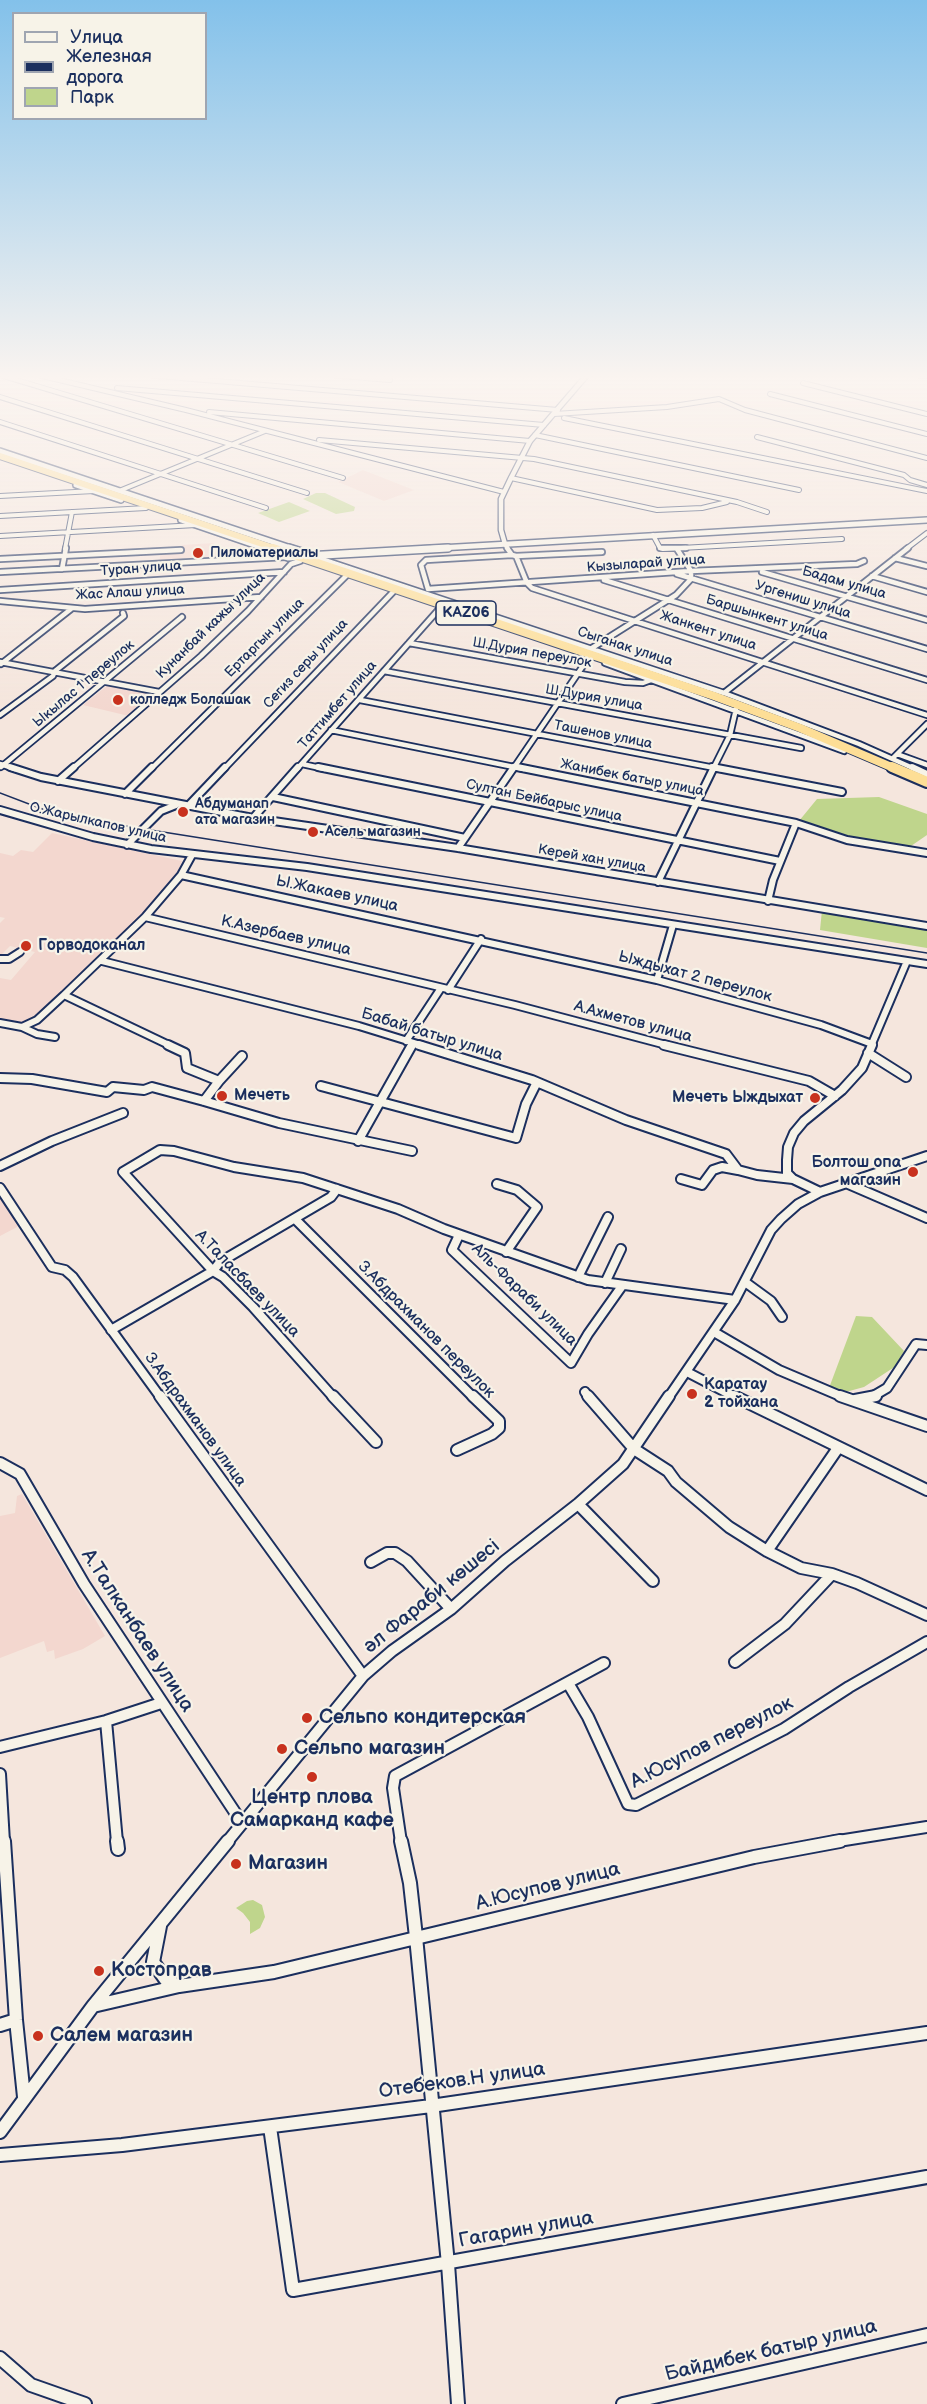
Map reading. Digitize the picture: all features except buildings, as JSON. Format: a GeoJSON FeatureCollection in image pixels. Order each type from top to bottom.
{"type":"FeatureCollection","features":[{"type":"Feature","properties":{"kind":"highway","name":"KАZ06"},"geometry":{"type":"LineString","coordinates":[[96,487],[734,703],[819,735],[927,781]]}},
{"type":"Feature","properties":{"kind":"main road"},"geometry":{"type":"LineString","coordinates":[[84,487],[288,557],[927,520]]}},
{"type":"Feature","properties":{"kind":"main road"},"geometry":{"type":"LineString","coordinates":[[106,487],[303,557]]}},
{"type":"Feature","properties":{"kind":"street"},"geometry":{"type":"LineString","coordinates":[[119,491],[129,487]]}},
{"type":"Feature","properties":{"kind":"street"},"geometry":{"type":"LineString","coordinates":[[202,487],[266,508]]}},
{"type":"Feature","properties":{"kind":"street"},"geometry":{"type":"LineString","coordinates":[[288,487],[307,493]]}},
{"type":"Feature","properties":{"kind":"street"},"geometry":{"type":"LineString","coordinates":[[485,487],[504,492]]}},
{"type":"Feature","properties":{"kind":"street"},"geometry":{"type":"LineString","coordinates":[[506,487],[501,499],[501,530],[505,544],[514,555],[527,583]]}},
{"type":"Feature","properties":{"kind":"street"},"geometry":{"type":"LineString","coordinates":[[553,487],[657,510],[702,508],[731,501]]}},
{"type":"Feature","properties":{"kind":"street"},"geometry":{"type":"LineString","coordinates":[[664,487],[731,501],[767,512]]}},
{"type":"Feature","properties":{"kind":"street"},"geometry":{"type":"LineString","coordinates":[[785,487],[799,490]]}},
{"type":"Feature","properties":{"kind":"street"},"geometry":{"type":"LineString","coordinates":[[909,487],[927,491]]}},
{"type":"Feature","properties":{"kind":"street"},"geometry":{"type":"LineString","coordinates":[[0,496],[94,491]]}},
{"type":"Feature","properties":{"kind":"street"},"geometry":{"type":"LineString","coordinates":[[0,516],[146,508]]}},
{"type":"Feature","properties":{"kind":"street"},"geometry":{"type":"LineString","coordinates":[[62,569],[72,512]]}},
{"type":"Feature","properties":{"kind":"street"},"geometry":{"type":"LineString","coordinates":[[0,536],[196,525]]}},
{"type":"Feature","properties":{"kind":"street"},"geometry":{"type":"LineString","coordinates":[[724,693],[927,533]]}},
{"type":"Feature","properties":{"kind":"street"},"geometry":{"type":"LineString","coordinates":[[653,535],[660,548],[677,549],[842,539]]}},
{"type":"Feature","properties":{"kind":"street"},"geometry":{"type":"LineString","coordinates":[[918,540],[927,542]]}},
{"type":"Feature","properties":{"kind":"street"},"geometry":{"type":"LineString","coordinates":[[592,648],[667,600],[691,579],[691,572],[677,549]]}},
{"type":"Feature","properties":{"kind":"street"},"geometry":{"type":"LineString","coordinates":[[0,559],[180,550]]}},
{"type":"Feature","properties":{"kind":"street"},"geometry":{"type":"LineString","coordinates":[[514,555],[602,552]]}},
{"type":"Feature","properties":{"kind":"street","name":"Кызыларай улица"},"geometry":{"type":"LineString","coordinates":[[514,555],[426,560],[421,565],[428,589],[857,564],[864,561]]}},
{"type":"Feature","properties":{"kind":"street"},"geometry":{"type":"LineString","coordinates":[[0,572],[288,557]]}},
{"type":"Feature","properties":{"kind":"street"},"geometry":{"type":"LineString","coordinates":[[303,557],[346,576],[736,709],[853,754],[927,787]]}},
{"type":"Feature","properties":{"kind":"street","name":"Кунанбай кажы улица"},"geometry":{"type":"LineString","coordinates":[[58,781],[237,622],[291,564],[303,557]]}},
{"type":"Feature","properties":{"kind":"street","name":"Сыганак улица"},"geometry":{"type":"LineString","coordinates":[[303,557],[592,648],[724,693],[895,756],[927,774]]}},
{"type":"Feature","properties":{"kind":"street"},"geometry":{"type":"LineString","coordinates":[[896,558],[927,566]]}},
{"type":"Feature","properties":{"kind":"street","name":"Бадам улица"},"geometry":{"type":"LineString","coordinates":[[755,569],[927,620]]}},
{"type":"Feature","properties":{"kind":"street","name":"Туран улица"},"geometry":{"type":"LineString","coordinates":[[0,590],[284,572]]}},
{"type":"Feature","properties":{"kind":"street","name":"Ургениш улица"},"geometry":{"type":"LineString","coordinates":[[672,573],[927,649]]}},
{"type":"Feature","properties":{"kind":"street","name":"Ертаргын улица"},"geometry":{"type":"LineString","coordinates":[[125,794],[346,576]]}},
{"type":"Feature","properties":{"kind":"street"},"geometry":{"type":"LineString","coordinates":[[872,576],[927,592]]}},
{"type":"Feature","properties":{"kind":"street","name":"Баршынкент улица"},"geometry":{"type":"LineString","coordinates":[[600,579],[927,680]]}},
{"type":"Feature","properties":{"kind":"street","name":"Жанкент улица"},"geometry":{"type":"LineString","coordinates":[[527,583],[532,588],[927,715]]}},
{"type":"Feature","properties":{"kind":"street","name":"Сегиз серы улица"},"geometry":{"type":"LineString","coordinates":[[188,807],[393,592]]}},
{"type":"Feature","properties":{"kind":"street","name":"Жас Алаш улица"},"geometry":{"type":"LineString","coordinates":[[0,601],[71,609],[261,597]]}},
{"type":"Feature","properties":{"kind":"street","name":"Таттимбет улица"},"geometry":{"type":"LineString","coordinates":[[253,818],[440,608]]}},
{"type":"Feature","properties":{"kind":"street"},"geometry":{"type":"LineString","coordinates":[[1,663],[71,609]]}},
{"type":"Feature","properties":{"kind":"street"},"geometry":{"type":"LineString","coordinates":[[0,715],[53,676],[55,671],[124,616],[123,613]]}},
{"type":"Feature","properties":{"kind":"street","name":"Ыкылас 1 переулок"},"geometry":{"type":"LineString","coordinates":[[1,766],[182,617]]}},
{"type":"Feature","properties":{"kind":"street","name":"Ш.Дурия переулок"},"geometry":{"type":"LineString","coordinates":[[409,643],[636,683],[651,680]]}},
{"type":"Feature","properties":{"kind":"street"},"geometry":{"type":"LineString","coordinates":[[458,848],[589,657]]}},
{"type":"Feature","properties":{"kind":"street"},"geometry":{"type":"LineString","coordinates":[[1,663],[55,671],[159,692]]}},
{"type":"Feature","properties":{"kind":"street","name":"Ш.Дурия улица"},"geometry":{"type":"LineString","coordinates":[[384,671],[801,748]]}},
{"type":"Feature","properties":{"kind":"street","name":"Ташенов улица"},"geometry":{"type":"LineString","coordinates":[[360,700],[842,792]]}},
{"type":"Feature","properties":{"kind":"street"},"geometry":{"type":"LineString","coordinates":[[658,882],[730,735],[736,709]]}},
{"type":"Feature","properties":{"kind":"street"},"geometry":{"type":"LineString","coordinates":[[927,724],[895,756],[927,765]]}},
{"type":"Feature","properties":{"kind":"street","name":"Жанибек батыр улица"},"geometry":{"type":"LineString","coordinates":[[331,730],[796,823],[847,840],[927,853]]}},
{"type":"Feature","properties":{"kind":"street","name":"Султан Бейбарыс улица"},"geometry":{"type":"LineString","coordinates":[[302,764],[780,861]]}},
{"type":"Feature","properties":{"kind":"street","name":"Керей хан улица"},"geometry":{"type":"LineString","coordinates":[[1,766],[58,781],[188,807],[458,848],[927,926]]}},
{"type":"Feature","properties":{"kind":"street"},"geometry":{"type":"LineString","coordinates":[[273,796],[465,838]]}},
{"type":"Feature","properties":{"kind":"street"},"geometry":{"type":"LineString","coordinates":[[127,845],[161,811],[177,805]]}},
{"type":"Feature","properties":{"kind":"street","name":"О.Жарылкапов улица"},"geometry":{"type":"LineString","coordinates":[[0,810],[127,845],[192,855],[253,859],[927,964]]}},
{"type":"Feature","properties":{"kind":"street"},"geometry":{"type":"LineString","coordinates":[[768,901],[780,861],[796,823]]}},
{"type":"Feature","properties":{"kind":"street"},"geometry":{"type":"LineString","coordinates":[[22,1027],[37,1020],[102,961],[145,917],[181,875],[192,855]]}},
{"type":"Feature","properties":{"kind":"street","name":"Ы.Жакаев улица"},"geometry":{"type":"LineString","coordinates":[[181,875],[508,946]]}},
{"type":"Feature","properties":{"kind":"street","name":"К.Азербаев улица"},"geometry":{"type":"LineString","coordinates":[[145,917],[420,983]]}},
{"type":"Feature","properties":{"kind":"street"},"geometry":{"type":"LineString","coordinates":[[657,980],[673,925]]}},
{"type":"Feature","properties":{"kind":"street"},"geometry":{"type":"LineString","coordinates":[[358,1141],[381,1102],[410,1042],[481,939]]}},
{"type":"Feature","properties":{"kind":"street","name":"Ыждыхат 2 переулок"},"geometry":{"type":"LineString","coordinates":[[508,946],[657,980],[821,1025],[872,1044]]}},
{"type":"Feature","properties":{"kind":"street"},"geometry":{"type":"LineString","coordinates":[[0,959],[9,958],[20,952]]}},
{"type":"Feature","properties":{"kind":"street","name":"Бабай батыр улица"},"geometry":{"type":"LineString","coordinates":[[102,961],[359,1026],[537,1082],[626,1120],[726,1154],[738,1170]]}},
{"type":"Feature","properties":{"kind":"street"},"geometry":{"type":"LineString","coordinates":[[793,1179],[787,1173],[787,1160],[788,1148],[794,1133],[862,1068],[907,961]]}},
{"type":"Feature","properties":{"kind":"street","name":"А.Ахметов улица"},"geometry":{"type":"LineString","coordinates":[[420,983],[780,1073],[809,1081],[835,1096]]}},
{"type":"Feature","properties":{"kind":"street"},"geometry":{"type":"LineString","coordinates":[[64,995],[185,1053],[187,1068],[219,1081]]}},
{"type":"Feature","properties":{"kind":"street"},"geometry":{"type":"LineString","coordinates":[[0,1023],[55,1037]]}},
{"type":"Feature","properties":{"kind":"street"},"geometry":{"type":"LineString","coordinates":[[868,1053],[906,1077]]}},
{"type":"Feature","properties":{"kind":"street"},"geometry":{"type":"LineString","coordinates":[[204,1101],[242,1056]]}},
{"type":"Feature","properties":{"kind":"street"},"geometry":{"type":"LineString","coordinates":[[0,1078],[32,1079],[108,1092],[119,1086],[144,1090],[152,1088],[279,1123],[412,1151]]}},
{"type":"Feature","properties":{"kind":"street"},"geometry":{"type":"LineString","coordinates":[[321,1086],[516,1138],[526,1104],[537,1082]]}},
{"type":"Feature","properties":{"kind":"street"},"geometry":{"type":"LineString","coordinates":[[0,1166],[52,1141],[123,1113]]}},
{"type":"Feature","properties":{"kind":"street","name":"А.Таласбаев улица"},"geometry":{"type":"LineString","coordinates":[[337,1189],[303,1178],[234,1167],[174,1150],[160,1150],[153,1153],[123,1172],[213,1271],[223,1277],[253,1307],[376,1442]]}},
{"type":"Feature","properties":{"kind":"street","name":"әл Фараби көшесі"},"geometry":{"type":"LineString","coordinates":[[0,2132],[93,2006],[242,1823],[313,1740],[363,1676],[392,1651],[451,1609],[624,1464],[735,1300],[771,1230],[798,1204],[820,1192],[927,1156]]}},
{"type":"Feature","properties":{"kind":"street","name":"Бабай батыр улица"},"geometry":{"type":"LineString","coordinates":[[681,1179],[702,1185],[713,1170],[722,1167],[757,1175],[793,1179],[820,1192]]}},
{"type":"Feature","properties":{"kind":"street"},"geometry":{"type":"LineString","coordinates":[[846,1183],[927,1218]]}},
{"type":"Feature","properties":{"kind":"street","name":"Аль-Фараби улица"},"geometry":{"type":"LineString","coordinates":[[497,1184],[517,1190],[537,1208],[506,1252]]}},
{"type":"Feature","properties":{"kind":"street","name":"З.Абдрахманов улица"},"geometry":{"type":"LineString","coordinates":[[0,1188],[52,1267],[65,1270],[73,1277],[363,1676]]}},
{"type":"Feature","properties":{"kind":"street"},"geometry":{"type":"LineString","coordinates":[[111,1330],[213,1271],[220,1263],[331,1197],[337,1189]]}},
{"type":"Feature","properties":{"kind":"street","name":"Аль-Фараби улица"},"geometry":{"type":"LineString","coordinates":[[337,1189],[398,1209],[459,1235],[578,1276],[622,1286],[735,1300]]}},
{"type":"Feature","properties":{"kind":"street"},"geometry":{"type":"LineString","coordinates":[[578,1276],[608,1216]]}},
{"type":"Feature","properties":{"kind":"street","name":"З.Абдрахманов переулок"},"geometry":{"type":"LineString","coordinates":[[295,1219],[432,1358],[499,1421],[500,1428],[492,1434],[457,1450]]}},
{"type":"Feature","properties":{"kind":"street","name":"Аль-Фараби улица"},"geometry":{"type":"LineString","coordinates":[[459,1235],[452,1250],[571,1363],[622,1286]]}},
{"type":"Feature","properties":{"kind":"street"},"geometry":{"type":"LineString","coordinates":[[606,1283],[621,1249]]}},
{"type":"Feature","properties":{"kind":"street"},"geometry":{"type":"LineString","coordinates":[[745,1282],[771,1301],[782,1317]]}},
{"type":"Feature","properties":{"kind":"street"},"geometry":{"type":"LineString","coordinates":[[714,1332],[779,1370],[825,1391],[927,1426]]}},
{"type":"Feature","properties":{"kind":"street"},"geometry":{"type":"LineString","coordinates":[[854,1401],[875,1396],[887,1388],[916,1344],[927,1345]]}},
{"type":"Feature","properties":{"kind":"street"},"geometry":{"type":"LineString","coordinates":[[687,1372],[927,1490]]}},
{"type":"Feature","properties":{"kind":"street"},"geometry":{"type":"LineString","coordinates":[[585,1392],[596,1408],[634,1449],[668,1471],[676,1482],[729,1527],[767,1551],[801,1568],[832,1574],[857,1583],[927,1616]]}},
{"type":"Feature","properties":{"kind":"street"},"geometry":{"type":"LineString","coordinates":[[767,1551],[838,1448]]}},
{"type":"Feature","properties":{"kind":"street","name":"А.Талканбаев улица"},"geometry":{"type":"LineString","coordinates":[[1,1464],[20,1474],[84,1584],[242,1823]]}},
{"type":"Feature","properties":{"kind":"street"},"geometry":{"type":"LineString","coordinates":[[578,1504],[653,1581]]}},
{"type":"Feature","properties":{"kind":"street"},"geometry":{"type":"LineString","coordinates":[[371,1562],[387,1553],[395,1553],[406,1561],[451,1609]]}},
{"type":"Feature","properties":{"kind":"street"},"geometry":{"type":"LineString","coordinates":[[735,1662],[785,1624],[832,1574]]}},
{"type":"Feature","properties":{"kind":"street","name":"А.Юсупов переулок"},"geometry":{"type":"LineString","coordinates":[[568,1683],[600,1743],[628,1804],[636,1805],[784,1729],[849,1687],[927,1642]]}},
{"type":"Feature","properties":{"kind":"street"},"geometry":{"type":"LineString","coordinates":[[458,2404],[448,2264],[416,1937],[410,1883],[401,1844],[393,1788],[395,1776],[604,1663]]}},
{"type":"Feature","properties":{"kind":"street"},"geometry":{"type":"LineString","coordinates":[[0,1747],[106,1721],[161,1703]]}},
{"type":"Feature","properties":{"kind":"street"},"geometry":{"type":"LineString","coordinates":[[106,1721],[118,1849]]}},
{"type":"Feature","properties":{"kind":"street"},"geometry":{"type":"LineString","coordinates":[[0,1774],[16,2020],[24,2097]]}},
{"type":"Feature","properties":{"kind":"street","name":"А.Юсупов улица"},"geometry":{"type":"LineString","coordinates":[[93,2006],[179,1986],[274,1972],[754,1857],[886,1832],[927,1827]]}},
{"type":"Feature","properties":{"kind":"street"},"geometry":{"type":"LineString","coordinates":[[160,1923],[153,1962],[166,1980],[179,1986]]}},
{"type":"Feature","properties":{"kind":"street"},"geometry":{"type":"LineString","coordinates":[[0,2025],[16,2020]]}},
{"type":"Feature","properties":{"kind":"street","name":"Отебеков.Н улица"},"geometry":{"type":"LineString","coordinates":[[0,2155],[122,2145],[431,2106],[927,2033]]}},
{"type":"Feature","properties":{"kind":"street","name":"Гагарин улица"},"geometry":{"type":"LineString","coordinates":[[270,2127],[293,2290],[927,2177]]}},
{"type":"Feature","properties":{"kind":"street","name":"Байдибек батыр улица"},"geometry":{"type":"LineString","coordinates":[[623,2404],[927,2335]]}},
{"type":"Feature","properties":{"kind":"street"},"geometry":{"type":"LineString","coordinates":[[0,2358],[31,2385],[85,2404]]}},
{"type":"Feature","properties":{"kind":"shaded area"},"geometry":{"type":"Polygon","coordinates":[[[351,487],[407,487],[414,490],[384,501],[351,487]]]}},
{"type":"Feature","properties":{"kind":"shaded area"},"geometry":{"type":"Polygon","coordinates":[[[214,543],[217,558],[159,562],[161,552],[183,551],[182,545],[214,543]]]}},
{"type":"Feature","properties":{"kind":"shaded area","name":"колледж Болашак"},"geometry":{"type":"Polygon","coordinates":[[[108,685],[153,694],[129,716],[83,705],[108,685]]]}},
{"type":"Feature","properties":{"kind":"shaded area"},"geometry":{"type":"Polygon","coordinates":[[[52,833],[182,861],[177,874],[135,923],[100,959],[39,1014],[23,1023],[0,1019],[0,978],[11,980],[35,952],[10,946],[0,956],[0,923],[5,918],[0,917],[0,853],[13,856],[21,850],[33,852],[52,833]]]}},
{"type":"Feature","properties":{"kind":"shaded area"},"geometry":{"type":"Polygon","coordinates":[[[0,1198],[19,1226],[0,1236],[0,1198]]]}},
{"type":"Feature","properties":{"kind":"shaded area"},"geometry":{"type":"Polygon","coordinates":[[[22,1494],[105,1636],[83,1649],[55,1659],[54,1650],[47,1652],[44,1641],[0,1658],[0,1516],[15,1513],[17,1496],[22,1494]]]}},
{"type":"Feature","properties":{"kind":"green space"},"geometry":{"type":"Polygon","coordinates":[[[316,493],[325,493],[355,507],[354,511],[336,514],[303,499],[316,493]]]}},
{"type":"Feature","properties":{"kind":"green space"},"geometry":{"type":"Polygon","coordinates":[[[289,502],[310,511],[279,522],[258,513],[289,502]]]}},
{"type":"Feature","properties":{"kind":"green space"},"geometry":{"type":"Polygon","coordinates":[[[879,797],[927,814],[927,835],[911,846],[885,844],[848,838],[799,821],[817,799],[879,797]]]}},
{"type":"Feature","properties":{"kind":"green space"},"geometry":{"type":"Polygon","coordinates":[[[822,910],[927,927],[927,948],[820,930],[822,910]]]}},
{"type":"Feature","properties":{"kind":"green space"},"geometry":{"type":"Polygon","coordinates":[[[856,1316],[872,1317],[904,1351],[896,1366],[864,1387],[842,1393],[829,1388],[856,1316]]]}},
{"type":"Feature","properties":{"kind":"green space"},"geometry":{"type":"Polygon","coordinates":[[[253,1900],[262,1905],[265,1917],[260,1928],[250,1934],[250,1922],[236,1908],[253,1900]]]}},
{"type":"Feature","properties":{"kind":"railway"},"geometry":{"type":"LineString","coordinates":[[0,793],[50,812],[81,819],[927,953]]}},
{"type":"Feature","properties":{"kind":"place","name":"Пиломатериалы"},"geometry":{"type":"Point","coordinates":[198,553]}},
{"type":"Feature","properties":{"kind":"place","name":"колледж Болашак"},"geometry":{"type":"Point","coordinates":[118,700]}},
{"type":"Feature","properties":{"kind":"place","name":"Абдуманап ата магазин"},"geometry":{"type":"Point","coordinates":[183,812]}},
{"type":"Feature","properties":{"kind":"place","name":"Асель магазин"},"geometry":{"type":"Point","coordinates":[313,832]}},
{"type":"Feature","properties":{"kind":"place","name":"Горводоканал"},"geometry":{"type":"Point","coordinates":[26,946]}},
{"type":"Feature","properties":{"kind":"place","name":"Мечеть"},"geometry":{"type":"Point","coordinates":[222,1096]}},
{"type":"Feature","properties":{"kind":"place","name":"Мечеть Ыждыхат"},"geometry":{"type":"Point","coordinates":[815,1098]}},
{"type":"Feature","properties":{"kind":"place","name":"Болтош опа магазин"},"geometry":{"type":"Point","coordinates":[913,1172]}},
{"type":"Feature","properties":{"kind":"place","name":"Каратау 2 тойхана"},"geometry":{"type":"Point","coordinates":[692,1394]}},
{"type":"Feature","properties":{"kind":"place","name":"Сельпо кондитерская"},"geometry":{"type":"Point","coordinates":[307,1718]}},
{"type":"Feature","properties":{"kind":"place","name":"Сельпо магазин"},"geometry":{"type":"Point","coordinates":[282,1749]}},
{"type":"Feature","properties":{"kind":"place","name":"Центр плова Самарканд кафе"},"geometry":{"type":"Point","coordinates":[312,1777]}},
{"type":"Feature","properties":{"kind":"place","name":"Магазин"},"geometry":{"type":"Point","coordinates":[236,1864]}},
{"type":"Feature","properties":{"kind":"place","name":"Костоправ"},"geometry":{"type":"Point","coordinates":[99,1971]}},
{"type":"Feature","properties":{"kind":"place","name":"Салем магазин"},"geometry":{"type":"Point","coordinates":[38,2036]}}]}
